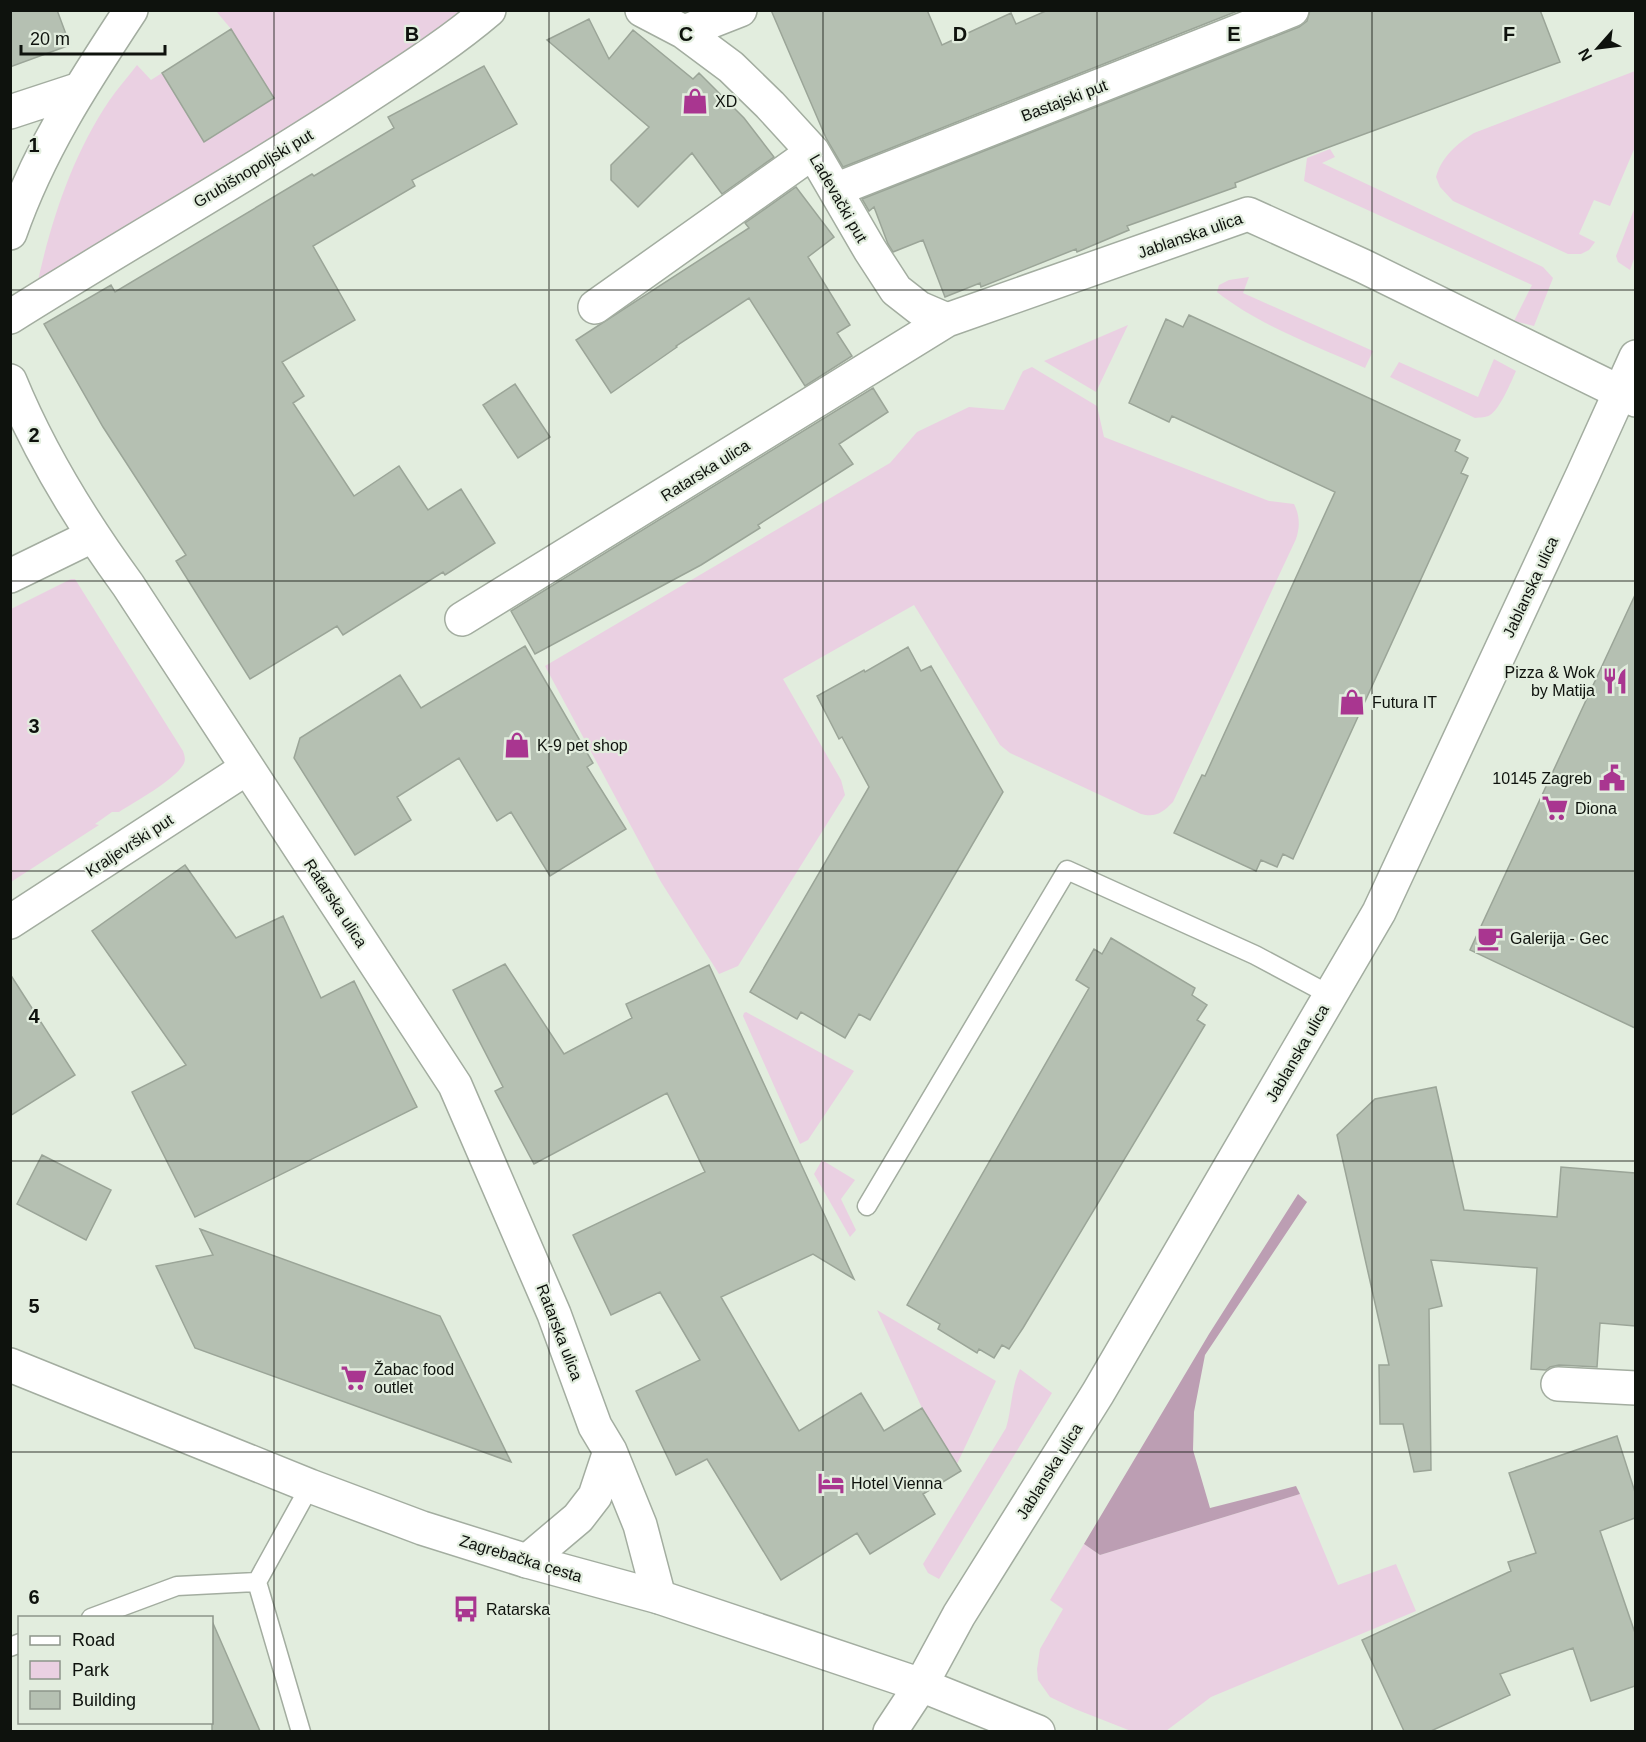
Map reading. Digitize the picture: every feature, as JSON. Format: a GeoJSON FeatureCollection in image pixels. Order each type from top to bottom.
{"type":"FeatureCollection","features":[{"type":"Feature","properties":{"kind":"street"},"geometry":{"type":"LineString","coordinates":[[10,233],[25,192],[48,142],[131,10]]}},
{"type":"Feature","properties":{"kind":"street","name":"Grubišnopoljski put"},"geometry":{"type":"LineString","coordinates":[[10,316],[292,146],[415,65],[489,10]]}},
{"type":"Feature","properties":{"kind":"street","name":"Ladevački put"},"geometry":{"type":"LineString","coordinates":[[642,10],[684,32],[731,67],[770,105],[813,152],[896,290],[919,308],[947,320]]}},
{"type":"Feature","properties":{"kind":"street"},"geometry":{"type":"LineString","coordinates":[[684,32],[740,10]]}},
{"type":"Feature","properties":{"kind":"street","name":"Bastajski put"},"geometry":{"type":"LineString","coordinates":[[835,190],[1292,10]]}},
{"type":"Feature","properties":{"kind":"street"},"geometry":{"type":"LineString","coordinates":[[10,112],[80,89]]}},
{"type":"Feature","properties":{"kind":"street"},"geometry":{"type":"LineString","coordinates":[[596,307],[813,152]]}},
{"type":"Feature","properties":{"kind":"street","name":"Jablanska ulica"},"geometry":{"type":"LineString","coordinates":[[947,320],[1248,214],[1363,266],[1627,396]]}},
{"type":"Feature","properties":{"kind":"street","name":"Ratarska ulica"},"geometry":{"type":"LineString","coordinates":[[462,619],[947,320]]}},
{"type":"Feature","properties":{"kind":"street","name":"Jablanska ulica"},"geometry":{"type":"LineString","coordinates":[[890,1731],[921,1685],[959,1615],[1098,1393],[1379,912],[1583,474],[1627,396],[1635,357]]}},
{"type":"Feature","properties":{"kind":"street","name":"Ratarska ulica"},"geometry":{"type":"LineString","coordinates":[[10,381],[24,415],[92,536],[128,585],[455,1085],[554,1314],[596,1426],[610,1451],[640,1526],[659,1597]]}},
{"type":"Feature","properties":{"kind":"street"},"geometry":{"type":"LineString","coordinates":[[10,576],[92,536]]}},
{"type":"Feature","properties":{"kind":"street","name":"Kraljevrški put"},"geometry":{"type":"LineString","coordinates":[[10,922],[247,768]]}},
{"type":"Feature","properties":{"kind":"street","name":"Zagrebačka cesta"},"geometry":{"type":"LineString","coordinates":[[10,1365],[310,1486],[422,1528],[526,1561],[659,1597],[921,1685],[1038,1731]]}},
{"type":"Feature","properties":{"kind":"street"},"geometry":{"type":"LineString","coordinates":[[1558,1384],[1635,1388]]}},
{"type":"Feature","properties":{"kind":"street"},"geometry":{"type":"LineString","coordinates":[[526,1561],[578,1518],[595,1496],[610,1451]]}},
{"type":"Feature","properties":{"kind":"lane"},"geometry":{"type":"LineString","coordinates":[[867,1206],[1067,870],[1255,955],[1330,995]]}},
{"type":"Feature","properties":{"kind":"lane"},"geometry":{"type":"LineString","coordinates":[[302,1731],[257,1582],[310,1486]]}},
{"type":"Feature","properties":{"kind":"lane"},"geometry":{"type":"LineString","coordinates":[[94,1616],[177,1586],[257,1582]]}},
{"type":"Feature","properties":{"kind":"green space"},"geometry":{"type":"Polygon","coordinates":[[[216,11],[463,11],[457,19],[349,93],[37,285],[56,213],[84,144],[109,101],[137,65],[151,80],[162,73],[204,142],[274,98],[231,29],[216,11]]]}},
{"type":"Feature","properties":{"kind":"green space"},"geometry":{"type":"Polygon","coordinates":[[[1635,71],[1635,147],[1610,206],[1594,200],[1579,234],[1595,242],[1589,250],[1581,254],[1568,254],[1453,201],[1440,187],[1436,177],[1442,163],[1456,146],[1474,133],[1635,71]]]}},
{"type":"Feature","properties":{"kind":"green space"},"geometry":{"type":"Polygon","coordinates":[[[1330,149],[1335,157],[1322,163],[1543,267],[1553,278],[1534,326],[1514,321],[1532,285],[1304,181],[1307,158],[1330,149]]]}},
{"type":"Feature","properties":{"kind":"green space"},"geometry":{"type":"Polygon","coordinates":[[[1635,207],[1635,256],[1630,270],[1618,262],[1616,256],[1635,207]]]}},
{"type":"Feature","properties":{"kind":"green space"},"geometry":{"type":"Polygon","coordinates":[[[1249,277],[1243,293],[1373,351],[1365,368],[1270,325],[1217,292],[1219,285],[1229,280],[1249,277]]]}},
{"type":"Feature","properties":{"kind":"green space"},"geometry":{"type":"Polygon","coordinates":[[[1128,325],[1096,392],[1044,361],[1128,325]]]}},
{"type":"Feature","properties":{"kind":"green space"},"geometry":{"type":"Polygon","coordinates":[[[1494,359],[1516,371],[1498,407],[1485,417],[1475,418],[1390,377],[1399,362],[1478,397],[1494,359]]]}},
{"type":"Feature","properties":{"kind":"green space"},"geometry":{"type":"Polygon","coordinates":[[[1032,367],[1097,406],[1104,437],[1269,501],[1294,504],[1297,513],[1299,526],[1296,539],[1173,802],[1159,813],[1141,814],[1010,753],[1000,745],[914,605],[783,679],[841,780],[845,795],[738,966],[719,974],[661,882],[545,666],[890,463],[917,432],[969,407],[1004,410],[1023,371],[1032,367]]]}},
{"type":"Feature","properties":{"kind":"green space"},"geometry":{"type":"Polygon","coordinates":[[[75,579],[183,751],[185,762],[163,784],[119,812],[112,812],[95,824],[99,825],[11,882],[11,609],[75,579]]]}},
{"type":"Feature","properties":{"kind":"green space"},"geometry":{"type":"Polygon","coordinates":[[[746,1012],[854,1071],[808,1140],[800,1144],[743,1016],[746,1012]]]}},
{"type":"Feature","properties":{"kind":"green space"},"geometry":{"type":"Polygon","coordinates":[[[822,1160],[855,1180],[841,1199],[856,1230],[850,1237],[814,1174],[822,1160]]]}},
{"type":"Feature","properties":{"kind":"green space"},"geometry":{"type":"Polygon","coordinates":[[[877,1310],[996,1381],[957,1464],[922,1408],[877,1310]]]}},
{"type":"Feature","properties":{"kind":"green space"},"geometry":{"type":"Polygon","coordinates":[[[1020,1369],[1052,1393],[939,1579],[928,1573],[923,1564],[1006,1428],[1020,1369]]]}},
{"type":"Feature","properties":{"kind":"green space"},"geometry":{"type":"Polygon","coordinates":[[[1300,1494],[1338,1585],[1396,1564],[1416,1611],[1211,1697],[1166,1731],[1131,1731],[1050,1697],[1038,1680],[1037,1669],[1040,1649],[1063,1609],[1050,1600],[1084,1544],[1100,1555],[1300,1494]]]}},
{"type":"Feature","properties":{"kind":"shaded area"},"geometry":{"type":"Polygon","coordinates":[[[1298,1194],[1307,1202],[1205,1355],[1194,1412],[1193,1450],[1210,1508],[1296,1486],[1300,1494],[1100,1555],[1084,1544],[1209,1334],[1298,1194]]]}},
{"type":"Feature","properties":{"kind":"building"},"geometry":{"type":"Polygon","coordinates":[[[10,10],[57,10],[70,45],[10,67],[10,10]]]}},
{"type":"Feature","properties":{"kind":"building"},"geometry":{"type":"Polygon","coordinates":[[[771,10],[927,10],[942,45],[1011,13],[1016,24],[1048,10],[1240,10],[843,167],[826,138],[771,10]]]}},
{"type":"Feature","properties":{"kind":"building"},"geometry":{"type":"Polygon","coordinates":[[[1310,10],[1540,10],[1560,62],[1235,183],[1236,187],[1127,226],[1129,230],[1077,252],[1076,249],[981,287],[980,283],[945,297],[923,240],[893,252],[874,207],[869,211],[862,199],[1299,27],[1307,21],[1310,10]]]}},
{"type":"Feature","properties":{"kind":"building"},"geometry":{"type":"Polygon","coordinates":[[[589,19],[609,59],[633,30],[693,79],[699,73],[744,118],[774,157],[722,194],[692,153],[638,207],[611,180],[611,165],[649,127],[547,40],[589,19]]]}},
{"type":"Feature","properties":{"kind":"building"},"geometry":{"type":"Polygon","coordinates":[[[231,29],[274,98],[204,142],[162,73],[231,29]]]}},
{"type":"Feature","properties":{"kind":"building"},"geometry":{"type":"Polygon","coordinates":[[[484,66],[517,124],[412,180],[415,186],[313,246],[355,320],[282,362],[304,396],[293,403],[354,496],[399,466],[428,510],[461,489],[495,543],[445,575],[443,572],[343,635],[337,626],[250,679],[176,561],[186,555],[103,427],[44,324],[111,285],[115,292],[312,174],[314,176],[394,128],[388,117],[484,66]]]}},
{"type":"Feature","properties":{"kind":"building"},"geometry":{"type":"Polygon","coordinates":[[[796,187],[834,237],[808,257],[850,325],[837,333],[852,356],[805,386],[749,298],[676,346],[611,393],[576,340],[749,228],[745,223],[796,187]]]}},
{"type":"Feature","properties":{"kind":"building"},"geometry":{"type":"Polygon","coordinates":[[[1189,315],[1460,440],[1455,451],[1468,458],[1461,473],[1468,476],[1293,859],[1283,854],[1277,867],[1261,860],[1256,871],[1174,833],[1202,775],[1205,776],[1335,492],[1172,416],[1169,422],[1129,403],[1166,319],[1183,327],[1189,315]]]}},
{"type":"Feature","properties":{"kind":"building"},"geometry":{"type":"Polygon","coordinates":[[[515,384],[550,437],[518,458],[483,405],[515,384]]]}},
{"type":"Feature","properties":{"kind":"building"},"geometry":{"type":"Polygon","coordinates":[[[873,388],[888,412],[839,444],[853,464],[758,525],[760,528],[701,565],[535,654],[511,611],[873,388]]]}},
{"type":"Feature","properties":{"kind":"building"},"geometry":{"type":"Polygon","coordinates":[[[1635,595],[1635,1028],[1470,950],[1635,595]]]}},
{"type":"Feature","properties":{"kind":"building"},"geometry":{"type":"Polygon","coordinates":[[[525,646],[593,763],[587,767],[626,829],[550,876],[511,812],[497,821],[459,758],[397,797],[411,820],[355,855],[294,758],[300,738],[400,675],[421,708],[525,646]]]}},
{"type":"Feature","properties":{"kind":"building"},"geometry":{"type":"Polygon","coordinates":[[[908,647],[921,671],[931,666],[1003,792],[870,1020],[859,1014],[845,1038],[801,1012],[797,1019],[750,992],[869,787],[842,737],[839,739],[817,696],[908,647]]]}},
{"type":"Feature","properties":{"kind":"building"},"geometry":{"type":"Polygon","coordinates":[[[185,865],[236,938],[283,916],[321,998],[354,981],[417,1107],[195,1217],[132,1092],[186,1065],[92,931],[185,865]]]}},
{"type":"Feature","properties":{"kind":"building"},"geometry":{"type":"Polygon","coordinates":[[[1111,938],[1195,988],[1192,995],[1207,1005],[1197,1020],[1205,1025],[1009,1349],[1002,1345],[994,1358],[979,1349],[977,1353],[938,1329],[940,1324],[907,1305],[1089,988],[1076,980],[1094,949],[1102,954],[1111,938]]]}},
{"type":"Feature","properties":{"kind":"building"},"geometry":{"type":"Polygon","coordinates":[[[505,964],[564,1054],[632,1018],[626,1004],[709,965],[854,1279],[813,1254],[721,1297],[799,1431],[861,1393],[884,1431],[922,1408],[961,1471],[923,1494],[935,1514],[870,1554],[857,1533],[781,1580],[707,1459],[676,1475],[636,1391],[700,1360],[660,1292],[611,1315],[573,1235],[705,1172],[667,1093],[534,1164],[495,1091],[503,1087],[453,990],[505,964]]]}},
{"type":"Feature","properties":{"kind":"building"},"geometry":{"type":"Polygon","coordinates":[[[10,974],[75,1075],[10,1116],[10,974]]]}},
{"type":"Feature","properties":{"kind":"building"},"geometry":{"type":"Polygon","coordinates":[[[1436,1087],[1464,1210],[1557,1217],[1561,1167],[1635,1173],[1635,1326],[1600,1323],[1597,1367],[1559,1365],[1546,1370],[1531,1369],[1537,1268],[1431,1260],[1442,1306],[1429,1309],[1431,1470],[1414,1472],[1403,1424],[1380,1424],[1379,1365],[1389,1365],[1337,1135],[1375,1099],[1436,1087]]]}},
{"type":"Feature","properties":{"kind":"building"},"geometry":{"type":"Polygon","coordinates":[[[42,1155],[111,1190],[86,1240],[17,1204],[42,1155]]]}},
{"type":"Feature","properties":{"kind":"building"},"geometry":{"type":"Polygon","coordinates":[[[200,1229],[440,1316],[511,1462],[195,1348],[156,1266],[213,1255],[200,1229]]]}},
{"type":"Feature","properties":{"kind":"building"},"geometry":{"type":"Polygon","coordinates":[[[1617,1436],[1635,1492],[1635,1518],[1600,1531],[1635,1633],[1635,1686],[1591,1701],[1573,1648],[1500,1674],[1510,1695],[1431,1731],[1404,1731],[1362,1640],[1511,1571],[1508,1562],[1536,1553],[1509,1473],[1617,1436]]]}},
{"type":"Feature","properties":{"kind":"building"},"geometry":{"type":"Polygon","coordinates":[[[213,1623],[260,1731],[212,1731],[213,1724],[213,1623]]]}},
{"type":"Feature","properties":{"kind":"place","name":"XD"},"geometry":{"type":"Point","coordinates":[695,101]}},
{"type":"Feature","properties":{"kind":"place","name":"Pizza & Wok by Matija"},"geometry":{"type":"Point","coordinates":[1615,681]}},
{"type":"Feature","properties":{"kind":"place","name":"Futura IT"},"geometry":{"type":"Point","coordinates":[1352,702]}},
{"type":"Feature","properties":{"kind":"place","name":"K-9 pet shop"},"geometry":{"type":"Point","coordinates":[517,745]}},
{"type":"Feature","properties":{"kind":"place","name":"10145 Zagreb"},"geometry":{"type":"Point","coordinates":[1612,778]}},
{"type":"Feature","properties":{"kind":"place","name":"Diona"},"geometry":{"type":"Point","coordinates":[1555,808]}},
{"type":"Feature","properties":{"kind":"place","name":"Galerija - Gec"},"geometry":{"type":"Point","coordinates":[1490,938]}},
{"type":"Feature","properties":{"kind":"place","name":"Žabac food outlet"},"geometry":{"type":"Point","coordinates":[354,1378]}},
{"type":"Feature","properties":{"kind":"place","name":"Hotel Vienna"},"geometry":{"type":"Point","coordinates":[831,1483]}},
{"type":"Feature","properties":{"kind":"place","name":"Ratarska"},"geometry":{"type":"Point","coordinates":[466,1609]}}]}
